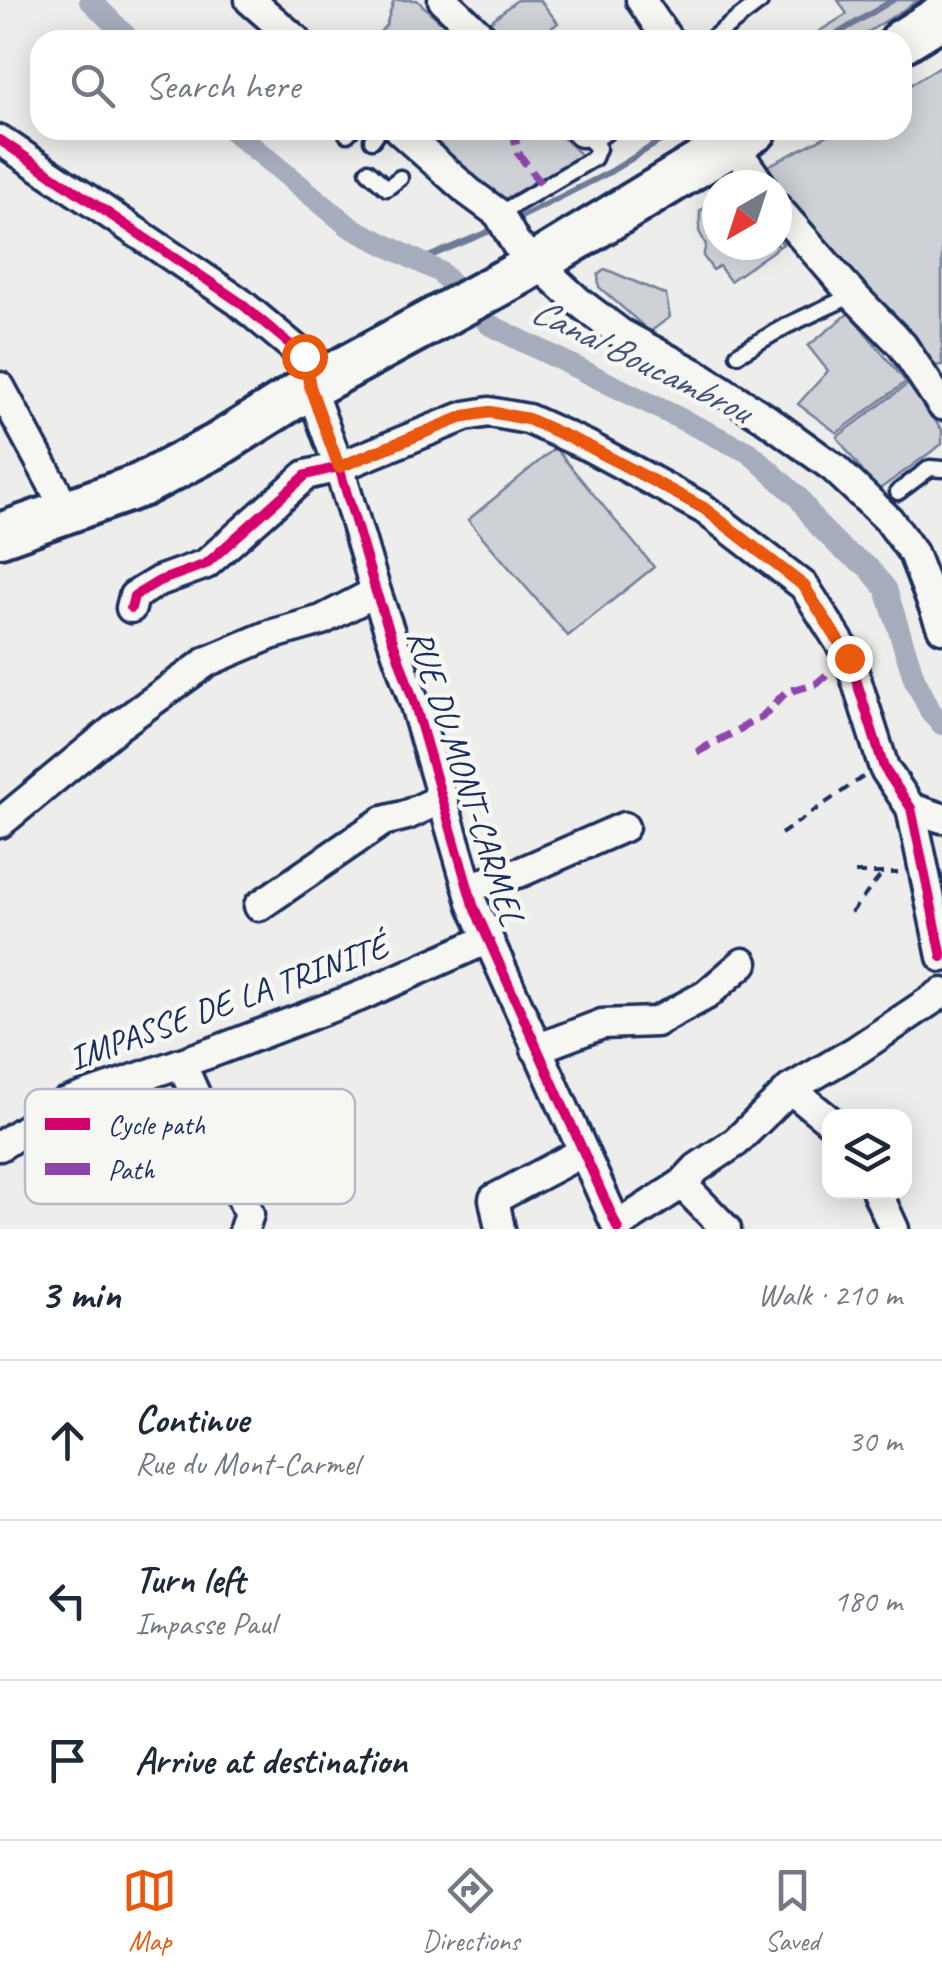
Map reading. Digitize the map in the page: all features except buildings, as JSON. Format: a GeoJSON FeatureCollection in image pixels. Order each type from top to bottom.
{"type":"FeatureCollection","features":[{"type":"Feature","properties":{"kind":"main road"},"geometry":{"type":"LineString","coordinates":[[912,35],[942,16]]}},
{"type":"Feature","properties":{"kind":"main road"},"geometry":{"type":"LineString","coordinates":[[0,535],[140,485],[216,446],[310,387],[408,336],[525,259],[727,140]]}},
{"type":"Feature","properties":{"kind":"street"},"geometry":{"type":"LineString","coordinates":[[250,0],[284,30]]}},
{"type":"Feature","properties":{"kind":"street"},"geometry":{"type":"LineString","coordinates":[[443,0],[474,30]]}},
{"type":"Feature","properties":{"kind":"street"},"geometry":{"type":"LineString","coordinates":[[649,3],[663,30]]}},
{"type":"Feature","properties":{"kind":"street","name":"RUE DU MONT-CARMEL"},"geometry":{"type":"LineString","coordinates":[[0,140],[238,301],[304,356],[310,387],[416,705],[472,905],[618,1227]]}},
{"type":"Feature","properties":{"kind":"street"},"geometry":{"type":"LineString","coordinates":[[407,140],[423,160],[499,214],[525,259],[579,302],[620,333],[701,377],[804,444],[834,468],[889,520],[914,553],[942,628]]}},
{"type":"Feature","properties":{"kind":"street"},"geometry":{"type":"LineString","coordinates":[[740,140],[753,170]]}},
{"type":"Feature","properties":{"kind":"street"},"geometry":{"type":"LineString","coordinates":[[792,225],[853,296],[933,378],[942,406]]}},
{"type":"Feature","properties":{"kind":"street"},"geometry":{"type":"LineString","coordinates":[[0,388],[68,513]]}},
{"type":"Feature","properties":{"kind":"street"},"geometry":{"type":"LineString","coordinates":[[131,608],[134,596],[159,581],[206,564],[306,475],[339,467],[465,416],[490,412],[528,419],[704,508],[804,586],[849,658],[882,762],[910,808],[938,944]]}},
{"type":"Feature","properties":{"kind":"street"},"geometry":{"type":"LineString","coordinates":[[0,823],[118,726],[208,660],[270,635],[322,620],[376,592]]}},
{"type":"Feature","properties":{"kind":"street"},"geometry":{"type":"LineString","coordinates":[[259,906],[384,821],[442,799]]}},
{"type":"Feature","properties":{"kind":"street"},"geometry":{"type":"LineString","coordinates":[[910,808],[942,818]]}},
{"type":"Feature","properties":{"kind":"street"},"geometry":{"type":"LineString","coordinates":[[469,886],[521,872],[624,827]]}},
{"type":"Feature","properties":{"kind":"street","name":"IMPASSE DE LA TRINITÉ"},"geometry":{"type":"LineString","coordinates":[[104,1089],[358,997],[488,939]]}},
{"type":"Feature","properties":{"kind":"street"},"geometry":{"type":"LineString","coordinates":[[536,1050],[602,1024],[656,1022],[706,995],[743,963]]}},
{"type":"Feature","properties":{"kind":"street"},"geometry":{"type":"LineString","coordinates":[[618,1227],[736,1142],[790,1089],[858,1050],[942,993]]}},
{"type":"Feature","properties":{"kind":"street"},"geometry":{"type":"LineString","coordinates":[[182,1063],[193,1089]]}},
{"type":"Feature","properties":{"kind":"street"},"geometry":{"type":"LineString","coordinates":[[790,1089],[822,1115]]}},
{"type":"Feature","properties":{"kind":"street","name":"IMPASSE DE LA TRINITÉ"},"geometry":{"type":"LineString","coordinates":[[0,1146],[25,1129]]}},
{"type":"Feature","properties":{"kind":"street"},"geometry":{"type":"LineString","coordinates":[[500,1229],[494,1198],[583,1152]]}},
{"type":"Feature","properties":{"kind":"street"},"geometry":{"type":"LineString","coordinates":[[682,1184],[726,1229]]}},
{"type":"Feature","properties":{"kind":"street"},"geometry":{"type":"LineString","coordinates":[[880,1199],[894,1229]]}},
{"type":"Feature","properties":{"kind":"street"},"geometry":{"type":"LineString","coordinates":[[244,1204],[248,1214],[244,1229]]}},
{"type":"Feature","properties":{"kind":"lane"},"geometry":{"type":"LineString","coordinates":[[723,30],[760,2]]}},
{"type":"Feature","properties":{"kind":"lane"},"geometry":{"type":"LineString","coordinates":[[499,214],[594,158],[598,148],[594,140]]}},
{"type":"Feature","properties":{"kind":"lane"},"geometry":{"type":"LineString","coordinates":[[368,171],[387,188],[400,178]]}},
{"type":"Feature","properties":{"kind":"lane"},"geometry":{"type":"LineString","coordinates":[[738,354],[786,326],[853,296]]}},
{"type":"Feature","properties":{"kind":"lane"},"geometry":{"type":"LineString","coordinates":[[898,492],[930,468],[942,469]]}},
{"type":"Feature","properties":{"kind":"path"},"geometry":{"type":"LineString","coordinates":[[781,834],[882,762]]}},
{"type":"Feature","properties":{"kind":"path"},"geometry":{"type":"LineString","coordinates":[[854,873],[896,874],[922,865]]}},
{"type":"Feature","properties":{"kind":"path"},"geometry":{"type":"LineString","coordinates":[[850,913],[882,874]]}},
{"type":"Feature","properties":{"kind":"shaded area"},"geometry":{"type":"Polygon","coordinates":[[[394,0],[417,0],[449,30],[382,30],[394,0]]]}},
{"type":"Feature","properties":{"kind":"shaded area"},"geometry":{"type":"Polygon","coordinates":[[[517,0],[540,0],[558,23],[549,30],[491,30],[486,25],[517,0]]]}},
{"type":"Feature","properties":{"kind":"shaded area"},"geometry":{"type":"Polygon","coordinates":[[[838,0],[919,0],[871,30],[821,30],[847,14],[838,0]]]}},
{"type":"Feature","properties":{"kind":"shaded area"},"geometry":{"type":"Polygon","coordinates":[[[942,65],[942,365],[934,366],[910,331],[859,283],[792,209],[792,170],[764,168],[819,140],[912,140],[912,84],[942,65]]]}},
{"type":"Feature","properties":{"kind":"shaded area"},"geometry":{"type":"Polygon","coordinates":[[[432,140],[565,140],[581,155],[503,200],[432,140]]]}},
{"type":"Feature","properties":{"kind":"shaded area"},"geometry":{"type":"Polygon","coordinates":[[[706,260],[760,260],[730,281],[719,266],[713,270],[706,260]]]}},
{"type":"Feature","properties":{"kind":"shaded area"},"geometry":{"type":"Polygon","coordinates":[[[605,269],[666,295],[670,317],[650,332],[599,287],[598,275],[605,269]]]}},
{"type":"Feature","properties":{"kind":"shaded area"},"geometry":{"type":"Polygon","coordinates":[[[849,313],[906,382],[837,433],[798,404],[828,371],[808,346],[849,313]]]}},
{"type":"Feature","properties":{"kind":"shaded area"},"geometry":{"type":"Polygon","coordinates":[[[908,384],[942,430],[942,444],[877,491],[837,437],[908,384]]]}},
{"type":"Feature","properties":{"kind":"shaded area"},"geometry":{"type":"Polygon","coordinates":[[[555,448],[654,567],[568,636],[468,520],[555,448]]]}},
{"type":"Feature","properties":{"kind":"waterway","name":"Canal Boucambrou"},"geometry":{"type":"LineString","coordinates":[[90,0],[120,30]]}},
{"type":"Feature","properties":{"kind":"waterway"},"geometry":{"type":"LineString","coordinates":[[844,30],[893,0]]}},
{"type":"Feature","properties":{"kind":"waterway","name":"Canal Boucambrou"},"geometry":{"type":"LineString","coordinates":[[244,140],[350,227],[440,272],[490,325],[750,453],[886,589],[914,678],[931,712],[942,724]]}},
{"type":"Feature","properties":{"kind":"waterway"},"geometry":{"type":"LineString","coordinates":[[513,221],[610,172],[662,140]]}},
{"type":"Feature","properties":{"kind":"waterway"},"geometry":{"type":"LineString","coordinates":[[421,260],[497,228]]}},
{"type":"Feature","properties":{"kind":"marked path"},"geometry":{"type":"LineString","coordinates":[[515,140],[518,153],[544,188]]}},
{"type":"Feature","properties":{"kind":"marked path"},"geometry":{"type":"LineString","coordinates":[[697,752],[762,717],[786,692],[816,684],[849,657]]}},
{"type":"Feature","properties":{"kind":"cycle path"},"geometry":{"type":"LineString","coordinates":[[0,140],[238,301],[304,356],[310,387],[415,705],[473,905],[618,1229]]}},
{"type":"Feature","properties":{"kind":"cycle path"},"geometry":{"type":"LineString","coordinates":[[131,608],[134,596],[159,581],[206,564],[306,475],[339,467],[465,416],[489,412],[528,419],[588,446],[704,509],[804,586],[849,657],[884,768],[911,808],[942,957]]}},
{"type":"Feature","properties":{"kind":"route"},"geometry":{"type":"LineString","coordinates":[[304,356],[310,387],[339,467],[465,416],[490,412],[528,419],[704,508],[804,586],[849,658]]}}]}
